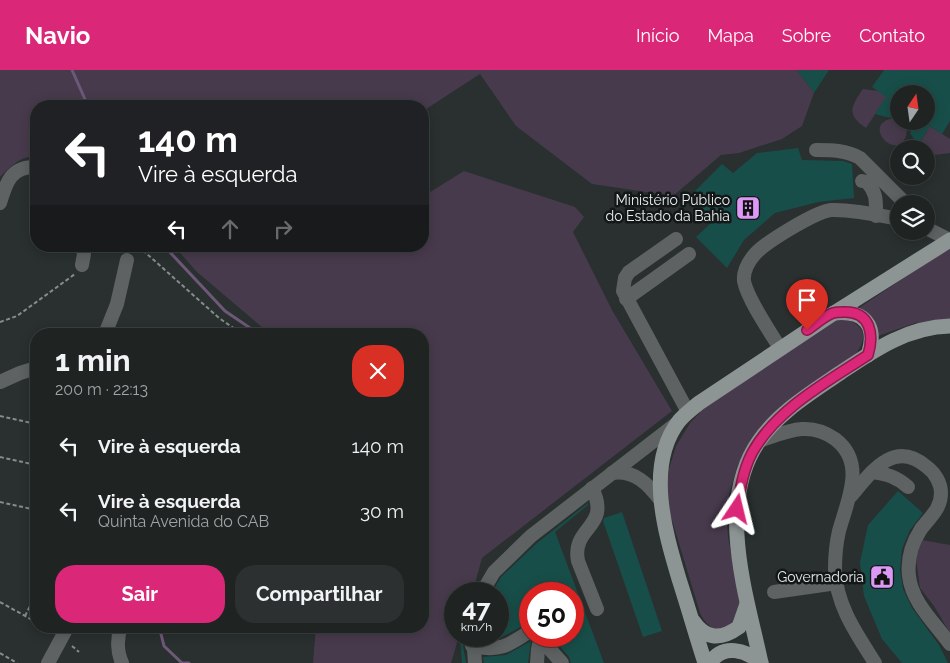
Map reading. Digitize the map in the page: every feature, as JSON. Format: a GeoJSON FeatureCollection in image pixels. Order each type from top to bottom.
{"type":"FeatureCollection","features":[{"type":"Feature","properties":{"kind":"main road"},"geometry":{"type":"LineString","coordinates":[[705,663],[664,528],[661,501],[662,472],[665,451],[673,431],[699,403],[780,348],[950,240]]}},
{"type":"Feature","properties":{"kind":"main road"},"geometry":{"type":"LineString","coordinates":[[834,313],[850,312],[867,322],[871,334],[868,355]]}},
{"type":"Feature","properties":{"kind":"main road"},"geometry":{"type":"LineString","coordinates":[[761,663],[737,540],[737,509],[745,469],[759,441],[798,402],[868,355],[897,338],[914,331],[950,326]]}},
{"type":"Feature","properties":{"kind":"main road"},"geometry":{"type":"LineString","coordinates":[[691,618],[698,629],[705,634],[722,636],[739,627],[748,600]]}},
{"type":"Feature","properties":{"kind":"main road"},"geometry":{"type":"LineString","coordinates":[[710,663],[722,652],[733,650],[749,653],[761,663]]}},
{"type":"Feature","properties":{"kind":"street"},"geometry":{"type":"LineString","coordinates":[[816,150],[838,151],[860,158],[897,195]]}},
{"type":"Feature","properties":{"kind":"street"},"geometry":{"type":"LineString","coordinates":[[0,203],[9,178],[20,170],[30,168]]}},
{"type":"Feature","properties":{"kind":"street"},"geometry":{"type":"LineString","coordinates":[[862,181],[867,182],[873,189],[876,198],[876,216]]}},
{"type":"Feature","properties":{"kind":"street"},"geometry":{"type":"LineString","coordinates":[[780,348],[747,290],[744,280],[745,272],[756,252],[804,221],[822,212],[839,210],[890,218]]}},
{"type":"Feature","properties":{"kind":"street"},"geometry":{"type":"LineString","coordinates":[[935,232],[950,240]]}},
{"type":"Feature","properties":{"kind":"street"},"geometry":{"type":"LineString","coordinates":[[488,582],[494,572],[531,536],[684,417],[623,291],[623,284],[629,272],[676,239]]}},
{"type":"Feature","properties":{"kind":"street"},"geometry":{"type":"LineString","coordinates":[[82,265],[84,252]]}},
{"type":"Feature","properties":{"kind":"street"},"geometry":{"type":"LineString","coordinates":[[626,299],[688,254]]}},
{"type":"Feature","properties":{"kind":"street"},"geometry":{"type":"LineString","coordinates":[[107,328],[117,304],[127,260]]}},
{"type":"Feature","properties":{"kind":"street"},"geometry":{"type":"LineString","coordinates":[[0,382],[30,370]]}},
{"type":"Feature","properties":{"kind":"street"},"geometry":{"type":"LineString","coordinates":[[759,441],[792,430],[816,429],[826,433],[845,449],[851,461],[853,476],[851,496],[836,549],[835,570],[838,593],[847,619],[875,663]]}},
{"type":"Feature","properties":{"kind":"street"},"geometry":{"type":"LineString","coordinates":[[851,496],[872,472],[886,461],[899,455],[911,456],[930,468],[940,484],[941,494],[935,514],[922,528],[916,539],[908,564],[914,594],[924,611],[950,644]]}},
{"type":"Feature","properties":{"kind":"street"},"geometry":{"type":"LineString","coordinates":[[612,473],[621,472],[636,476],[661,501]]}},
{"type":"Feature","properties":{"kind":"street"},"geometry":{"type":"LineString","coordinates":[[872,472],[889,474],[908,487]]}},
{"type":"Feature","properties":{"kind":"street"},"geometry":{"type":"LineString","coordinates":[[592,488],[598,500],[597,514],[593,523],[579,540],[577,553],[578,561],[597,609]]}},
{"type":"Feature","properties":{"kind":"street"},"geometry":{"type":"LineString","coordinates":[[774,592],[837,583]]}},
{"type":"Feature","properties":{"kind":"street"},"geometry":{"type":"LineString","coordinates":[[48,663],[64,633]]}},
{"type":"Feature","properties":{"kind":"street"},"geometry":{"type":"LineString","coordinates":[[120,633],[119,658],[122,663]]}},
{"type":"Feature","properties":{"kind":"street"},"geometry":{"type":"LineString","coordinates":[[537,663],[541,636],[546,645],[562,663]]}},
{"type":"Feature","properties":{"kind":"street"},"geometry":{"type":"LineString","coordinates":[[473,647],[475,663]]}},
{"type":"Feature","properties":{"kind":"street"},"geometry":{"type":"LineString","coordinates":[[482,647],[504,647]]}},
{"type":"Feature","properties":{"kind":"path"},"geometry":{"type":"LineString","coordinates":[[145,252],[219,318],[233,328]]}},
{"type":"Feature","properties":{"kind":"path"},"geometry":{"type":"LineString","coordinates":[[0,322],[17,316],[68,280],[82,265]]}},
{"type":"Feature","properties":{"kind":"path"},"geometry":{"type":"LineString","coordinates":[[0,416],[30,423]]}},
{"type":"Feature","properties":{"kind":"path"},"geometry":{"type":"LineString","coordinates":[[0,457],[30,464]]}},
{"type":"Feature","properties":{"kind":"path"},"geometry":{"type":"LineString","coordinates":[[0,502],[30,509]]}},
{"type":"Feature","properties":{"kind":"path"},"geometry":{"type":"LineString","coordinates":[[0,602],[30,619]]}},
{"type":"Feature","properties":{"kind":"path"},"geometry":{"type":"LineString","coordinates":[[25,616],[30,606]]}},
{"type":"Feature","properties":{"kind":"path"},"geometry":{"type":"LineString","coordinates":[[0,653],[17,663]]}},
{"type":"Feature","properties":{"kind":"shaded area"},"geometry":{"type":"Polygon","coordinates":[[[0,70],[797,70],[814,93],[802,126],[782,139],[739,153],[721,155],[673,196],[592,184],[516,126],[480,74],[429,107],[429,100],[30,100],[30,157],[21,160],[0,177],[0,70]]]}},
{"type":"Feature","properties":{"kind":"shaded area"},"geometry":{"type":"Polygon","coordinates":[[[863,89],[878,91],[890,99],[883,102],[866,128],[855,119],[853,114],[853,105],[863,89]]]}},
{"type":"Feature","properties":{"kind":"shaded area"},"geometry":{"type":"Polygon","coordinates":[[[890,119],[890,130],[907,130],[903,140],[890,140],[890,143],[884,139],[880,133],[880,127],[884,121],[890,119]]]}},
{"type":"Feature","properties":{"kind":"shaded area"},"geometry":{"type":"Polygon","coordinates":[[[935,129],[950,139],[950,153],[935,155],[935,140],[922,140],[927,131],[935,129]]]}},
{"type":"Feature","properties":{"kind":"shaded area"},"geometry":{"type":"Polygon","coordinates":[[[464,171],[575,207],[584,217],[573,232],[612,310],[672,411],[482,558],[475,582],[444,582],[444,647],[456,647],[451,663],[313,663],[315,633],[429,633],[429,328],[263,328],[197,272],[179,252],[429,252],[429,193],[464,171]]]}},
{"type":"Feature","properties":{"kind":"shaded area"},"geometry":{"type":"Polygon","coordinates":[[[950,247],[950,319],[915,323],[878,336],[864,311],[859,308],[950,247]]]}},
{"type":"Feature","properties":{"kind":"shaded area"},"geometry":{"type":"Polygon","coordinates":[[[846,319],[859,327],[862,332],[862,342],[856,354],[750,442],[737,467],[729,495],[727,523],[741,604],[738,620],[720,631],[708,624],[700,613],[668,507],[667,482],[676,446],[690,423],[708,404],[837,320],[846,319]]]}},
{"type":"Feature","properties":{"kind":"shaded area"},"geometry":{"type":"Polygon","coordinates":[[[922,540],[950,545],[950,633],[934,606],[920,588],[916,559],[922,540]]]}},
{"type":"Feature","properties":{"kind":"building"},"geometry":{"type":"Polygon","coordinates":[[[797,70],[829,70],[814,93],[797,70]]]}},
{"type":"Feature","properties":{"kind":"building"},"geometry":{"type":"Polygon","coordinates":[[[884,70],[950,70],[950,121],[942,134],[935,129],[935,85],[890,85],[890,118],[875,114],[886,97],[872,87],[884,70]]]}},
{"type":"Feature","properties":{"kind":"building"},"geometry":{"type":"Polygon","coordinates":[[[912,130],[927,130],[921,140],[915,140],[910,133],[912,130]]]}},
{"type":"Feature","properties":{"kind":"building","name":"Ministério Público do Estado da Bahia"},"geometry":{"type":"Polygon","coordinates":[[[798,148],[802,160],[843,161],[852,164],[854,198],[818,202],[775,213],[744,240],[727,268],[696,237],[711,223],[690,196],[722,164],[733,173],[757,153],[798,148]]]}},
{"type":"Feature","properties":{"kind":"building","name":"Governadoria"},"geometry":{"type":"Polygon","coordinates":[[[898,491],[923,513],[910,530],[902,549],[900,570],[903,589],[912,608],[939,645],[948,663],[902,663],[882,639],[864,596],[860,562],[868,525],[898,491]]]}},
{"type":"Feature","properties":{"kind":"building"},"geometry":{"type":"Polygon","coordinates":[[[588,503],[588,505],[555,532],[574,582],[519,582],[519,628],[509,633],[509,582],[498,582],[537,543],[588,503]]]}},
{"type":"Feature","properties":{"kind":"building"},"geometry":{"type":"Polygon","coordinates":[[[622,512],[662,631],[643,637],[603,521],[604,518],[622,512]]]}},
{"type":"Feature","properties":{"kind":"building"},"geometry":{"type":"Polygon","coordinates":[[[584,610],[604,663],[571,663],[569,657],[560,647],[584,647],[584,610]]]}},
{"type":"Feature","properties":{"kind":"building"},"geometry":{"type":"Polygon","coordinates":[[[461,647],[463,647],[466,663],[462,663],[461,647]]]}},
{"type":"Feature","properties":{"kind":"building"},"geometry":{"type":"Polygon","coordinates":[[[520,647],[530,647],[528,663],[484,663],[483,657],[506,655],[520,647]]]}},
{"type":"Feature","properties":{"kind":"waterway"},"geometry":{"type":"LineString","coordinates":[[72,70],[85,100]]}},
{"type":"Feature","properties":{"kind":"waterway"},"geometry":{"type":"LineString","coordinates":[[170,252],[225,311],[250,328]]}},
{"type":"Feature","properties":{"kind":"waterway"},"geometry":{"type":"LineString","coordinates":[[161,633],[164,646],[182,663],[189,663]]}},
{"type":"Feature","properties":{"kind":"place","name":"Ministério Público do Estado da Bahia"},"geometry":{"type":"Point","coordinates":[748,208]}},
{"type":"Feature","properties":{"kind":"place","name":"Governadoria"},"geometry":{"type":"Point","coordinates":[882,577]}},
{"type":"Feature","properties":{"kind":"route"},"geometry":{"type":"LineString","coordinates":[[737,509],[740,487],[751,454],[770,428],[798,402],[868,355],[870,328],[867,322],[856,314],[850,312],[834,313],[807,330]]}}]}
